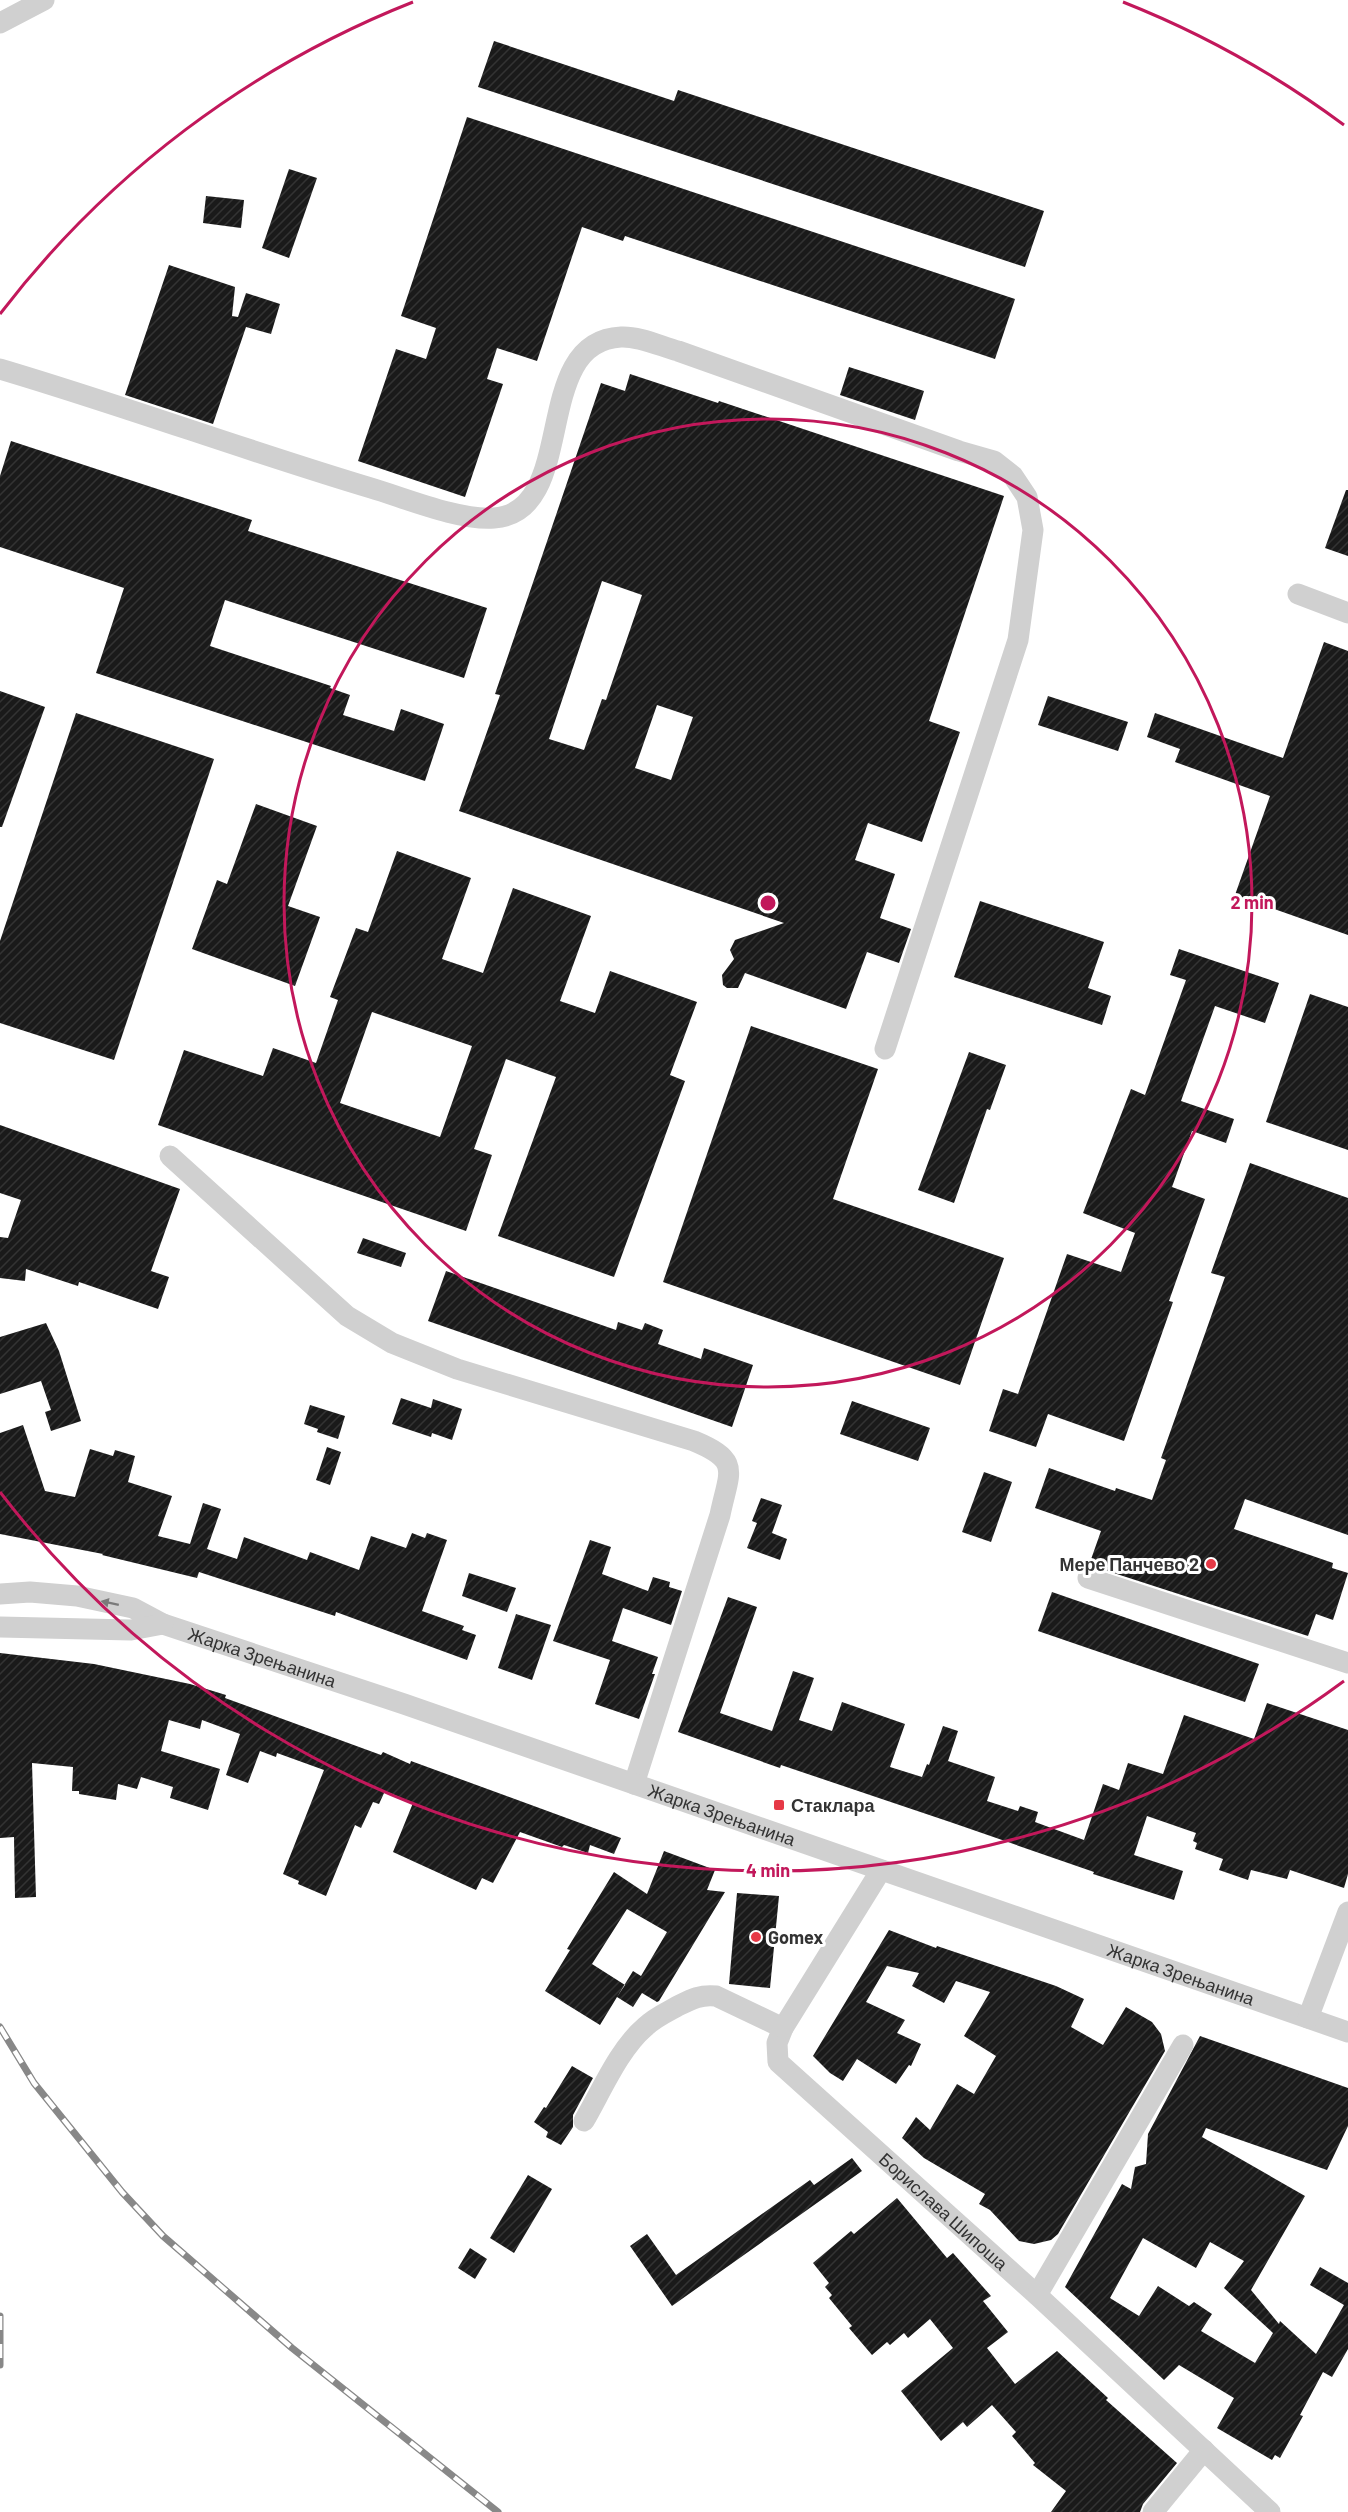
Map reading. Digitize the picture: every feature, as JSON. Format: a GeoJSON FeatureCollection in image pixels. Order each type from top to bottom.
{"type":"FeatureCollection","features":[{"type":"Feature","properties":{"kind":"street"},"geometry":{"type":"LineString","coordinates":[[0,23],[44,0]]}},
{"type":"Feature","properties":{"kind":"street"},"geometry":{"type":"LineString","coordinates":[[0,369],[95,397],[306,469],[457,514],[494,518],[517,512],[532,498],[543,478],[555,421],[581,356],[593,345],[620,337],[678,351],[959,451],[994,461],[1013,476],[1027,496],[1033,530],[1018,640],[885,1049]]}},
{"type":"Feature","properties":{"kind":"street"},"geometry":{"type":"LineString","coordinates":[[1298,594],[1348,613]]}},
{"type":"Feature","properties":{"kind":"street"},"geometry":{"type":"LineString","coordinates":[[170,1156],[347,1316],[392,1344],[457,1369],[694,1441],[718,1451],[728,1464],[729,1472],[720,1515],[634,1784]]}},
{"type":"Feature","properties":{"kind":"street"},"geometry":{"type":"LineString","coordinates":[[1088,1578],[1348,1663]]}},
{"type":"Feature","properties":{"kind":"street","name":"Жарка Зрењанина"},"geometry":{"type":"LineString","coordinates":[[0,1594],[30,1592],[78,1596],[134,1608],[164,1624],[634,1784],[1348,2032]]}},
{"type":"Feature","properties":{"kind":"street","name":"Жарка Зрењанина"},"geometry":{"type":"LineString","coordinates":[[0,1627],[131,1630],[164,1624]]}},
{"type":"Feature","properties":{"kind":"street","name":"Борислава Шипоша"},"geometry":{"type":"LineString","coordinates":[[880,1870],[783,2028],[777,2043],[778,2062],[1037,2295],[1270,2512]]}},
{"type":"Feature","properties":{"kind":"street"},"geometry":{"type":"LineString","coordinates":[[1308,2018],[1348,1912]]}},
{"type":"Feature","properties":{"kind":"street"},"geometry":{"type":"LineString","coordinates":[[584,2121],[626,2049],[642,2029],[654,2019],[694,1998],[705,1995],[716,1996],[783,2028]]}},
{"type":"Feature","properties":{"kind":"street"},"geometry":{"type":"LineString","coordinates":[[1037,2295],[1183,2045]]}},
{"type":"Feature","properties":{"kind":"street"},"geometry":{"type":"LineString","coordinates":[[1153,2512],[1204,2450]]}},
{"type":"Feature","properties":{"kind":"building"},"geometry":{"type":"Polygon","coordinates":[[[494,41],[674,101],[678,90],[1044,211],[1025,267],[478,87],[494,41]]]}},
{"type":"Feature","properties":{"kind":"building"},"geometry":{"type":"Polygon","coordinates":[[[467,117],[1015,299],[995,359],[625,236],[623,241],[582,227],[537,361],[497,348],[487,379],[503,384],[465,497],[358,461],[396,349],[426,359],[436,328],[401,316],[467,117]]]}},
{"type":"Feature","properties":{"kind":"building"},"geometry":{"type":"Polygon","coordinates":[[[289,169],[317,178],[289,258],[262,248],[289,169]]]}},
{"type":"Feature","properties":{"kind":"building"},"geometry":{"type":"Polygon","coordinates":[[[206,196],[244,200],[241,228],[203,223],[206,196]]]}},
{"type":"Feature","properties":{"kind":"building"},"geometry":{"type":"Polygon","coordinates":[[[169,265],[235,287],[232,316],[238,317],[246,293],[280,304],[271,334],[246,327],[213,424],[125,395],[169,265]]]}},
{"type":"Feature","properties":{"kind":"building"},"geometry":{"type":"Polygon","coordinates":[[[849,367],[924,391],[915,420],[840,395],[849,367]]]}},
{"type":"Feature","properties":{"kind":"building"},"geometry":{"type":"Polygon","coordinates":[[[630,374],[718,403],[719,401],[1004,496],[929,721],[960,732],[922,842],[868,823],[855,860],[895,874],[880,918],[911,929],[899,963],[867,952],[846,1009],[745,973],[738,988],[727,988],[723,985],[722,975],[734,959],[730,950],[735,940],[784,923],[459,811],[500,695],[495,694],[601,383],[625,391],[630,374]],[[602,581],[549,739],[584,750],[602,699],[606,700],[642,595],[602,581]],[[657,705],[635,768],[671,780],[693,717],[657,705]]]}},
{"type":"Feature","properties":{"kind":"building"},"geometry":{"type":"Polygon","coordinates":[[[11,441],[252,520],[248,531],[487,608],[464,678],[225,600],[210,646],[331,686],[330,688],[350,695],[343,715],[394,731],[401,709],[444,724],[425,781],[96,673],[124,588],[0,547],[0,476],[11,441]]]}},
{"type":"Feature","properties":{"kind":"building"},"geometry":{"type":"Polygon","coordinates":[[[1346,490],[1348,490],[1348,556],[1325,548],[1346,490]]]}},
{"type":"Feature","properties":{"kind":"building"},"geometry":{"type":"Polygon","coordinates":[[[1324,642],[1348,651],[1348,935],[1235,895],[1270,796],[1175,762],[1180,749],[1147,737],[1155,713],[1283,758],[1324,642]]]}},
{"type":"Feature","properties":{"kind":"building"},"geometry":{"type":"Polygon","coordinates":[[[0,691],[45,707],[2,827],[0,827],[0,691]]]}},
{"type":"Feature","properties":{"kind":"building"},"geometry":{"type":"Polygon","coordinates":[[[1048,696],[1128,722],[1118,751],[1038,725],[1048,696]]]}},
{"type":"Feature","properties":{"kind":"building"},"geometry":{"type":"Polygon","coordinates":[[[76,713],[214,759],[114,1060],[0,1023],[0,941],[76,713]]]}},
{"type":"Feature","properties":{"kind":"building"},"geometry":{"type":"Polygon","coordinates":[[[256,804],[317,826],[288,906],[320,917],[295,986],[192,949],[217,880],[227,884],[256,804]]]}},
{"type":"Feature","properties":{"kind":"building"},"geometry":{"type":"Polygon","coordinates":[[[397,851],[471,878],[442,959],[483,973],[513,888],[591,916],[560,1001],[595,1013],[610,971],[697,1002],[670,1075],[685,1081],[614,1277],[498,1236],[556,1077],[506,1059],[474,1149],[492,1155],[466,1231],[158,1125],[184,1050],[263,1076],[273,1048],[316,1063],[338,1000],[330,997],[356,928],[368,932],[397,851]],[[372,1012],[340,1103],[440,1137],[472,1046],[372,1012]]]}},
{"type":"Feature","properties":{"kind":"building"},"geometry":{"type":"Polygon","coordinates":[[[980,901],[1104,942],[1088,988],[1111,996],[1102,1025],[954,977],[980,901]]]}},
{"type":"Feature","properties":{"kind":"building"},"geometry":{"type":"Polygon","coordinates":[[[1179,949],[1279,983],[1265,1023],[1215,1006],[1181,1101],[1234,1119],[1226,1143],[1192,1131],[1172,1187],[1205,1199],[1169,1301],[1173,1302],[1124,1441],[1048,1414],[1036,1447],[989,1431],[1003,1389],[1018,1394],[1067,1254],[1121,1272],[1135,1233],[1083,1213],[1131,1089],[1145,1095],[1186,980],[1170,975],[1179,949]]]}},
{"type":"Feature","properties":{"kind":"building"},"geometry":{"type":"Polygon","coordinates":[[[1310,994],[1348,1007],[1348,1150],[1266,1122],[1310,994]]]}},
{"type":"Feature","properties":{"kind":"building"},"geometry":{"type":"Polygon","coordinates":[[[751,1026],[878,1069],[833,1199],[1004,1258],[960,1385],[663,1282],[751,1026]]]}},
{"type":"Feature","properties":{"kind":"building"},"geometry":{"type":"Polygon","coordinates":[[[969,1052],[1006,1065],[990,1110],[987,1109],[954,1203],[918,1190],[969,1052]]]}},
{"type":"Feature","properties":{"kind":"building"},"geometry":{"type":"Polygon","coordinates":[[[0,1125],[180,1189],[151,1271],[169,1277],[158,1309],[79,1282],[78,1286],[26,1269],[25,1281],[0,1278],[0,1237],[8,1238],[21,1200],[0,1193],[0,1125]]]}},
{"type":"Feature","properties":{"kind":"building"},"geometry":{"type":"Polygon","coordinates":[[[1250,1163],[1348,1198],[1348,1535],[1245,1499],[1234,1529],[1333,1563],[1332,1568],[1348,1573],[1333,1620],[1316,1614],[1308,1636],[1089,1565],[1101,1531],[1035,1508],[1049,1468],[1115,1491],[1116,1488],[1152,1500],[1166,1460],[1161,1458],[1225,1277],[1211,1273],[1250,1163]]]}},
{"type":"Feature","properties":{"kind":"building"},"geometry":{"type":"Polygon","coordinates":[[[363,1238],[406,1253],[401,1267],[357,1253],[363,1238]]]}},
{"type":"Feature","properties":{"kind":"building"},"geometry":{"type":"Polygon","coordinates":[[[446,1271],[616,1330],[618,1322],[642,1330],[645,1323],[663,1330],[658,1344],[701,1359],[704,1348],[753,1365],[732,1427],[428,1321],[446,1271]]]}},
{"type":"Feature","properties":{"kind":"building"},"geometry":{"type":"Polygon","coordinates":[[[46,1323],[59,1351],[81,1421],[51,1431],[45,1412],[51,1410],[41,1381],[0,1394],[0,1337],[46,1323]]]}},
{"type":"Feature","properties":{"kind":"building"},"geometry":{"type":"Polygon","coordinates":[[[401,1398],[431,1408],[433,1399],[462,1409],[452,1440],[432,1433],[431,1437],[392,1424],[401,1398]]]}},
{"type":"Feature","properties":{"kind":"building"},"geometry":{"type":"Polygon","coordinates":[[[852,1401],[930,1428],[918,1461],[840,1434],[852,1401]]]}},
{"type":"Feature","properties":{"kind":"building"},"geometry":{"type":"Polygon","coordinates":[[[310,1405],[345,1416],[338,1439],[317,1432],[318,1429],[304,1424],[310,1405]]]}},
{"type":"Feature","properties":{"kind":"building"},"geometry":{"type":"Polygon","coordinates":[[[23,1425],[45,1491],[75,1497],[90,1449],[113,1456],[115,1450],[135,1456],[128,1482],[172,1496],[158,1536],[190,1544],[203,1503],[221,1509],[207,1549],[237,1559],[244,1537],[307,1560],[310,1552],[359,1570],[371,1536],[406,1548],[412,1533],[425,1538],[427,1533],[447,1540],[422,1611],[464,1626],[462,1630],[476,1635],[467,1660],[336,1612],[335,1616],[199,1572],[197,1578],[103,1554],[0,1534],[0,1433],[23,1425]]]}},
{"type":"Feature","properties":{"kind":"building"},"geometry":{"type":"Polygon","coordinates":[[[327,1447],[341,1452],[330,1485],[316,1480],[327,1447]]]}},
{"type":"Feature","properties":{"kind":"building"},"geometry":{"type":"Polygon","coordinates":[[[984,1472],[1012,1482],[991,1542],[962,1532],[984,1472]]]}},
{"type":"Feature","properties":{"kind":"building"},"geometry":{"type":"Polygon","coordinates":[[[761,1498],[782,1505],[772,1533],[787,1539],[780,1560],[747,1548],[757,1523],[752,1521],[761,1498]]]}},
{"type":"Feature","properties":{"kind":"building"},"geometry":{"type":"Polygon","coordinates":[[[590,1540],[611,1547],[602,1574],[648,1591],[653,1577],[670,1582],[669,1587],[682,1591],[671,1625],[623,1608],[612,1641],[658,1657],[652,1674],[655,1674],[639,1719],[595,1704],[610,1660],[553,1641],[590,1540]]]}},
{"type":"Feature","properties":{"kind":"building"},"geometry":{"type":"Polygon","coordinates":[[[469,1573],[516,1588],[507,1612],[462,1596],[469,1573]]]}},
{"type":"Feature","properties":{"kind":"building"},"geometry":{"type":"Polygon","coordinates":[[[1052,1592],[1259,1664],[1245,1702],[1038,1631],[1052,1592]]]}},
{"type":"Feature","properties":{"kind":"building"},"geometry":{"type":"Polygon","coordinates":[[[728,1597],[757,1607],[720,1713],[772,1731],[793,1671],[814,1678],[799,1720],[832,1731],[842,1702],[905,1724],[890,1767],[922,1777],[927,1764],[929,1765],[943,1726],[958,1731],[948,1761],[995,1777],[987,1801],[1018,1811],[1020,1806],[1038,1812],[1035,1822],[1084,1840],[1103,1784],[1119,1790],[1128,1763],[1163,1774],[1184,1715],[1254,1739],[1267,1703],[1348,1730],[1348,1874],[1344,1888],[1290,1870],[1287,1879],[1251,1870],[1248,1880],[1219,1870],[1223,1859],[1195,1849],[1197,1843],[1193,1841],[1196,1833],[1147,1816],[1134,1855],[1183,1871],[1174,1900],[1093,1874],[1094,1872],[953,1823],[781,1765],[780,1768],[678,1732],[728,1597]]]}},
{"type":"Feature","properties":{"kind":"building"},"geometry":{"type":"Polygon","coordinates":[[[516,1614],[551,1625],[532,1680],[498,1668],[516,1614]]]}},
{"type":"Feature","properties":{"kind":"building"},"geometry":{"type":"Polygon","coordinates":[[[0,1653],[94,1664],[190,1684],[226,1695],[225,1698],[381,1755],[383,1752],[410,1764],[411,1761],[621,1838],[614,1854],[590,1845],[588,1853],[564,1845],[562,1847],[520,1832],[493,1883],[482,1878],[476,1890],[393,1852],[413,1803],[385,1791],[379,1804],[373,1802],[361,1828],[355,1825],[326,1896],[298,1884],[299,1881],[283,1874],[324,1770],[277,1753],[276,1757],[260,1751],[248,1783],[226,1775],[240,1734],[202,1720],[200,1729],[169,1720],[161,1751],[220,1769],[208,1810],[170,1798],[173,1787],[141,1777],[137,1789],[118,1784],[116,1800],[79,1794],[79,1791],[72,1791],[73,1767],[32,1763],[36,1897],[15,1898],[14,1837],[0,1838],[0,1653]]]}},
{"type":"Feature","properties":{"kind":"building"},"geometry":{"type":"Polygon","coordinates":[[[664,1851],[715,1870],[707,1890],[725,1892],[659,2001],[642,1993],[633,2007],[617,1997],[600,2025],[545,1991],[570,1950],[567,1949],[614,1872],[647,1894],[664,1851]],[[627,1909],[592,1964],[625,1985],[633,1971],[641,1976],[667,1932],[627,1909]]]}},
{"type":"Feature","properties":{"kind":"building"},"geometry":{"type":"Polygon","coordinates":[[[737,1893],[779,1896],[770,1988],[729,1984],[737,1893]]]}},
{"type":"Feature","properties":{"kind":"building"},"geometry":{"type":"Polygon","coordinates":[[[889,1930],[936,1948],[937,1946],[1056,1986],[1084,1999],[1071,2027],[1103,2045],[1126,2007],[1152,2022],[1161,2034],[1165,2051],[1058,2234],[1051,2240],[1034,2244],[1019,2241],[990,2210],[979,2204],[985,2194],[924,2158],[902,2138],[916,2117],[930,2130],[957,2084],[974,2094],[996,2056],[964,2036],[990,1992],[956,1981],[944,2003],[912,1986],[919,1973],[887,1966],[866,2002],[905,2020],[897,2033],[921,2044],[911,2066],[909,2065],[896,2084],[857,2059],[843,2081],[830,2073],[813,2056],[889,1930]]]}},
{"type":"Feature","properties":{"kind":"building"},"geometry":{"type":"Polygon","coordinates":[[[1200,2036],[1348,2088],[1348,2126],[1327,2170],[1206,2128],[1202,2137],[1305,2196],[1251,2290],[1279,2324],[1280,2321],[1316,2354],[1344,2305],[1310,2285],[1320,2267],[1348,2283],[1348,2349],[1332,2377],[1323,2372],[1280,2458],[1275,2455],[1272,2460],[1217,2428],[1234,2398],[1179,2365],[1164,2380],[1065,2287],[1122,2184],[1131,2189],[1135,2167],[1146,2164],[1148,2134],[1200,2036]],[[1143,2238],[1110,2298],[1139,2316],[1158,2286],[1189,2306],[1194,2302],[1212,2314],[1201,2331],[1255,2363],[1273,2333],[1224,2288],[1244,2261],[1210,2242],[1196,2268],[1143,2238]]]}},
{"type":"Feature","properties":{"kind":"building"},"geometry":{"type":"Polygon","coordinates":[[[572,2066],[593,2078],[573,2115],[573,2127],[561,2145],[546,2137],[548,2132],[534,2122],[544,2107],[546,2108],[572,2066]]]}},
{"type":"Feature","properties":{"kind":"building"},"geometry":{"type":"Polygon","coordinates":[[[852,2158],[862,2171],[672,2306],[630,2246],[647,2234],[676,2275],[810,2180],[814,2185],[852,2158]]]}},
{"type":"Feature","properties":{"kind":"building"},"geometry":{"type":"Polygon","coordinates":[[[528,2175],[552,2189],[514,2253],[490,2238],[528,2175]]]}},
{"type":"Feature","properties":{"kind":"building"},"geometry":{"type":"Polygon","coordinates":[[[897,2198],[947,2258],[953,2253],[991,2296],[983,2301],[1008,2332],[987,2348],[1015,2384],[1057,2351],[1108,2398],[1106,2400],[1177,2463],[1143,2504],[1140,2512],[1051,2512],[1066,2491],[1033,2465],[1035,2463],[1012,2436],[1016,2432],[992,2405],[967,2427],[963,2422],[941,2441],[901,2391],[953,2348],[930,2319],[908,2338],[904,2333],[890,2345],[887,2342],[872,2355],[849,2328],[852,2326],[829,2298],[832,2295],[825,2287],[829,2283],[813,2263],[851,2231],[854,2234],[897,2198]]]}},
{"type":"Feature","properties":{"kind":"building"},"geometry":{"type":"Polygon","coordinates":[[[470,2248],[487,2259],[475,2279],[458,2268],[470,2248]]]}},
{"type":"Feature","properties":{"kind":"railway"},"geometry":{"type":"LineString","coordinates":[[0,2027],[34,2083],[122,2192],[163,2236],[292,2348],[498,2512]]}},
{"type":"Feature","properties":{"kind":"railway"},"geometry":{"type":"LineString","coordinates":[[0,2316],[0,2365]]}},
{"type":"Feature","properties":{"kind":"place","name":"Мере Панчево 2"},"geometry":{"type":"Point","coordinates":[1211,1564]}},
{"type":"Feature","properties":{"kind":"place","name":"Стаклара"},"geometry":{"type":"Point","coordinates":[779,1805]}},
{"type":"Feature","properties":{"kind":"place","name":"Gomex"},"geometry":{"type":"Point","coordinates":[756,1937]}}]}
